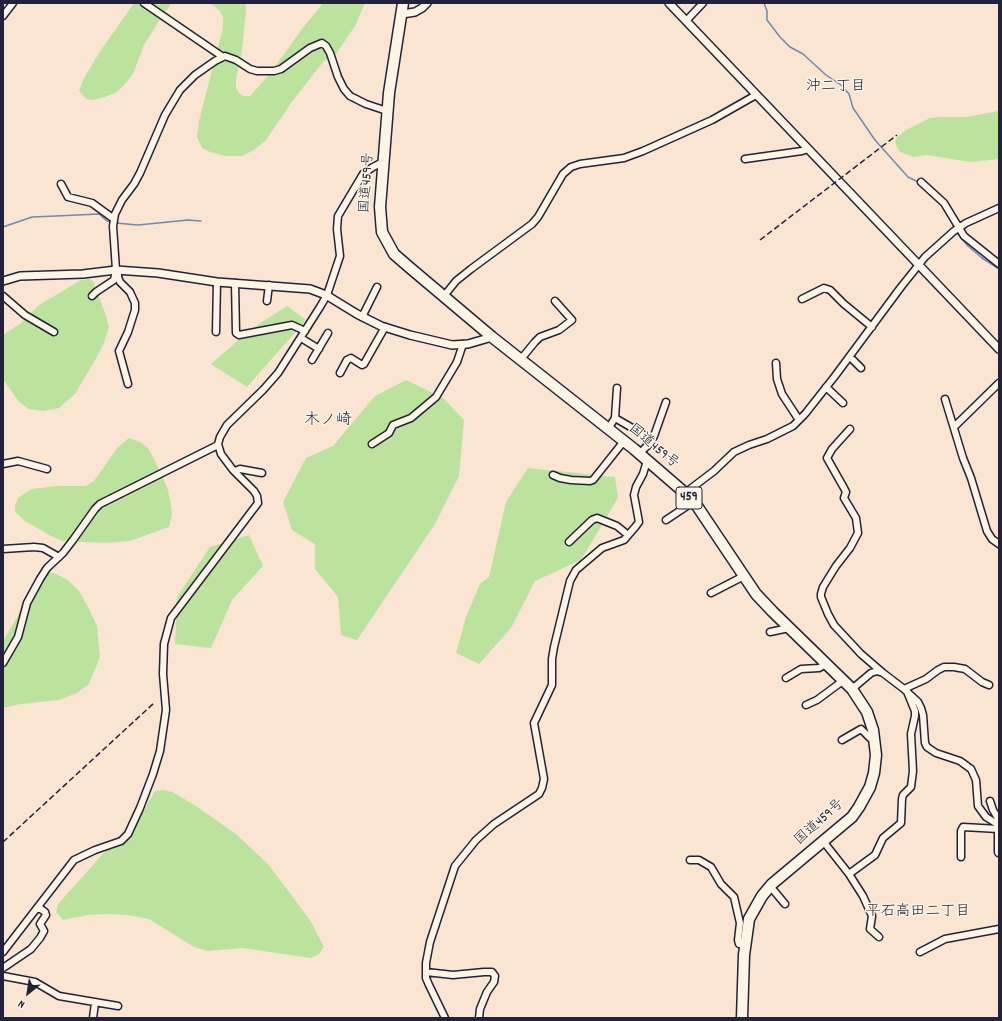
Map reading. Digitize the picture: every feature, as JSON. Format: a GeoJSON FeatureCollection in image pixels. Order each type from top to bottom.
{"type":"FeatureCollection","features":[{"type":"Feature","properties":{"kind":"highway","name":"国道459号"},"geometry":{"type":"LineString","coordinates":[[403,3],[387,111],[380,207],[382,232],[394,254],[492,337],[644,457],[685,493],[693,502],[756,594],[789,628],[852,688],[867,712],[874,730],[876,754],[874,773],[865,797],[852,817],[770,886],[762,896],[749,919],[745,945],[742,1018]]}},
{"type":"Feature","properties":{"kind":"main road"},"geometry":{"type":"LineString","coordinates":[[999,830],[999,852]]}},
{"type":"Feature","properties":{"kind":"street"},"geometry":{"type":"LineString","coordinates":[[3,16],[13,3]]}},
{"type":"Feature","properties":{"kind":"street"},"geometry":{"type":"LineString","coordinates":[[144,3],[223,57]]}},
{"type":"Feature","properties":{"kind":"street"},"geometry":{"type":"LineString","coordinates":[[402,14],[414,12],[422,8],[427,3]]}},
{"type":"Feature","properties":{"kind":"street"},"geometry":{"type":"LineString","coordinates":[[669,3],[999,349]]}},
{"type":"Feature","properties":{"kind":"street"},"geometry":{"type":"LineString","coordinates":[[686,21],[703,3]]}},
{"type":"Feature","properties":{"kind":"street"},"geometry":{"type":"LineString","coordinates":[[128,384],[119,351],[128,332],[135,310],[135,304],[130,292],[120,282],[118,277],[114,219],[122,200],[140,173],[165,115],[175,98],[195,75],[215,61],[226,56],[257,71],[274,71],[281,69],[310,48],[322,43],[330,53],[338,77],[344,89],[350,96],[366,104],[387,111]]}},
{"type":"Feature","properties":{"kind":"street"},"geometry":{"type":"LineString","coordinates":[[444,296],[456,281],[532,224],[538,217],[563,174],[571,167],[580,164],[624,158],[712,120],[756,95]]}},
{"type":"Feature","properties":{"kind":"street"},"geometry":{"type":"LineString","coordinates":[[745,159],[808,149]]}},
{"type":"Feature","properties":{"kind":"street"},"geometry":{"type":"LineString","coordinates":[[3,952],[74,860],[94,850],[121,841],[128,834],[140,808],[160,751],[166,710],[163,656],[164,644],[171,618],[258,503],[257,496],[254,491],[235,471],[222,454],[218,441],[223,431],[278,373],[327,296],[340,256],[337,229],[338,216],[363,174],[384,162]]}},
{"type":"Feature","properties":{"kind":"street"},"geometry":{"type":"LineString","coordinates":[[922,182],[944,203],[964,236],[999,264]]}},
{"type":"Feature","properties":{"kind":"street"},"geometry":{"type":"LineString","coordinates":[[61,184],[68,197],[92,203],[114,219]]}},
{"type":"Feature","properties":{"kind":"street"},"geometry":{"type":"LineString","coordinates":[[685,493],[734,452],[748,445],[767,439],[793,426],[850,357],[919,264],[949,235],[966,223],[999,208]]}},
{"type":"Feature","properties":{"kind":"street"},"geometry":{"type":"LineString","coordinates":[[92,296],[112,283],[117,270]]}},
{"type":"Feature","properties":{"kind":"street"},"geometry":{"type":"LineString","coordinates":[[3,281],[20,276],[83,274],[117,270],[217,282],[310,289],[327,296],[362,317],[385,328],[410,335],[452,345],[492,337]]}},
{"type":"Feature","properties":{"kind":"street"},"geometry":{"type":"LineString","coordinates":[[216,332],[217,282]]}},
{"type":"Feature","properties":{"kind":"street"},"geometry":{"type":"LineString","coordinates":[[235,283],[236,333],[239,335],[292,325],[305,331]]}},
{"type":"Feature","properties":{"kind":"street"},"geometry":{"type":"LineString","coordinates":[[267,301],[269,285]]}},
{"type":"Feature","properties":{"kind":"street"},"geometry":{"type":"LineString","coordinates":[[362,317],[377,287]]}},
{"type":"Feature","properties":{"kind":"street"},"geometry":{"type":"LineString","coordinates":[[802,299],[824,288],[830,290],[844,304],[872,327]]}},
{"type":"Feature","properties":{"kind":"street"},"geometry":{"type":"LineString","coordinates":[[3,296],[29,317],[54,332]]}},
{"type":"Feature","properties":{"kind":"street"},"geometry":{"type":"LineString","coordinates":[[521,359],[540,337],[559,330],[572,320],[555,301]]}},
{"type":"Feature","properties":{"kind":"street"},"geometry":{"type":"LineString","coordinates":[[340,374],[347,360],[351,358],[362,365],[364,364],[385,328]]}},
{"type":"Feature","properties":{"kind":"street"},"geometry":{"type":"LineString","coordinates":[[312,360],[328,333]]}},
{"type":"Feature","properties":{"kind":"street"},"geometry":{"type":"LineString","coordinates":[[301,338],[319,349]]}},
{"type":"Feature","properties":{"kind":"street"},"geometry":{"type":"LineString","coordinates":[[372,444],[389,433],[393,425],[410,418],[436,397],[457,362],[463,344]]}},
{"type":"Feature","properties":{"kind":"street"},"geometry":{"type":"LineString","coordinates":[[850,357],[861,368]]}},
{"type":"Feature","properties":{"kind":"street"},"geometry":{"type":"LineString","coordinates":[[776,364],[777,379],[782,394],[799,420]]}},
{"type":"Feature","properties":{"kind":"street"},"geometry":{"type":"LineString","coordinates":[[954,427],[999,383]]}},
{"type":"Feature","properties":{"kind":"street"},"geometry":{"type":"LineString","coordinates":[[826,387],[843,403]]}},
{"type":"Feature","properties":{"kind":"street"},"geometry":{"type":"LineString","coordinates":[[608,429],[615,418],[617,388]]}},
{"type":"Feature","properties":{"kind":"street"},"geometry":{"type":"LineString","coordinates":[[945,399],[987,531],[992,539],[999,544]]}},
{"type":"Feature","properties":{"kind":"street"},"geometry":{"type":"LineString","coordinates":[[445,1018],[429,985],[426,972],[426,962],[430,942],[455,866],[476,840],[494,824],[539,794],[542,788],[544,779],[534,723],[552,685],[552,659],[567,590],[576,570],[602,548],[624,540],[639,522],[634,496],[636,487],[643,474],[644,457],[659,424],[666,402]]}},
{"type":"Feature","properties":{"kind":"street"},"geometry":{"type":"LineString","coordinates":[[615,418],[651,440]]}},
{"type":"Feature","properties":{"kind":"street"},"geometry":{"type":"LineString","coordinates":[[850,429],[832,449],[827,458],[846,492],[844,498],[856,518],[858,534],[823,587],[820,594],[821,597],[834,625],[861,654],[918,702],[923,715],[926,743],[928,747],[936,753],[960,761],[971,769],[976,780],[978,806],[986,816],[999,825]]}},
{"type":"Feature","properties":{"kind":"street"},"geometry":{"type":"LineString","coordinates":[[553,475],[571,480],[593,480],[624,441]]}},
{"type":"Feature","properties":{"kind":"street"},"geometry":{"type":"LineString","coordinates":[[3,663],[18,637],[27,603],[32,592],[47,568],[59,557],[73,540],[95,509],[100,504],[218,445]]}},
{"type":"Feature","properties":{"kind":"street"},"geometry":{"type":"LineString","coordinates":[[3,464],[18,461],[47,469]]}},
{"type":"Feature","properties":{"kind":"street"},"geometry":{"type":"LineString","coordinates":[[235,471],[240,469],[262,473]]}},
{"type":"Feature","properties":{"kind":"street"},"geometry":{"type":"LineString","coordinates":[[666,520],[693,502]]}},
{"type":"Feature","properties":{"kind":"street"},"geometry":{"type":"LineString","coordinates":[[569,542],[592,520],[597,518],[617,526],[628,535]]}},
{"type":"Feature","properties":{"kind":"street"},"geometry":{"type":"LineString","coordinates":[[3,550],[34,547],[43,548],[59,557]]}},
{"type":"Feature","properties":{"kind":"street"},"geometry":{"type":"LineString","coordinates":[[711,593],[744,576]]}},
{"type":"Feature","properties":{"kind":"street"},"geometry":{"type":"LineString","coordinates":[[770,632],[789,628]]}},
{"type":"Feature","properties":{"kind":"street"},"geometry":{"type":"LineString","coordinates":[[786,678],[790,677],[801,669],[819,668],[826,664]]}},
{"type":"Feature","properties":{"kind":"street"},"geometry":{"type":"LineString","coordinates":[[906,691],[944,667],[965,669],[982,682],[989,685]]}},
{"type":"Feature","properties":{"kind":"street"},"geometry":{"type":"LineString","coordinates":[[852,688],[871,673],[877,671],[884,673]]}},
{"type":"Feature","properties":{"kind":"street"},"geometry":{"type":"LineString","coordinates":[[806,705],[817,700],[844,680]]}},
{"type":"Feature","properties":{"kind":"street"},"geometry":{"type":"LineString","coordinates":[[849,874],[875,855],[883,838],[901,823],[903,795],[911,786],[913,771],[911,734],[916,716],[906,691]]}},
{"type":"Feature","properties":{"kind":"street"},"geometry":{"type":"LineString","coordinates":[[842,740],[861,729],[870,738],[875,739]]}},
{"type":"Feature","properties":{"kind":"street"},"geometry":{"type":"LineString","coordinates":[[990,801],[999,820]]}},
{"type":"Feature","properties":{"kind":"street"},"geometry":{"type":"LineString","coordinates":[[961,857],[963,828],[999,830]]}},
{"type":"Feature","properties":{"kind":"street"},"geometry":{"type":"LineString","coordinates":[[823,841],[849,874],[863,896],[872,916],[870,929],[879,937]]}},
{"type":"Feature","properties":{"kind":"street"},"geometry":{"type":"LineString","coordinates":[[690,860],[699,860],[711,867],[721,884],[734,897],[740,923],[738,940],[739,944],[745,945]]}},
{"type":"Feature","properties":{"kind":"street"},"geometry":{"type":"LineString","coordinates":[[770,886],[784,904]]}},
{"type":"Feature","properties":{"kind":"street"},"geometry":{"type":"LineString","coordinates":[[3,968],[31,949],[40,938],[44,931],[40,924],[46,915],[45,912],[38,907]]}},
{"type":"Feature","properties":{"kind":"street"},"geometry":{"type":"LineString","coordinates":[[920,952],[945,939],[999,929]]}},
{"type":"Feature","properties":{"kind":"street"},"geometry":{"type":"LineString","coordinates":[[426,972],[453,975],[492,972],[495,976],[494,982],[487,992],[480,1009],[479,1018]]}},
{"type":"Feature","properties":{"kind":"street"},"geometry":{"type":"LineString","coordinates":[[3,976],[35,982],[59,996],[118,1006]]}},
{"type":"Feature","properties":{"kind":"street"},"geometry":{"type":"LineString","coordinates":[[93,1018],[95,1003]]}},
{"type":"Feature","properties":{"kind":"green space"},"geometry":{"type":"Polygon","coordinates":[[[134,3],[172,3],[144,45],[133,74],[125,84],[117,92],[105,97],[93,100],[86,99],[79,91],[83,80],[99,53],[134,3]]]}},
{"type":"Feature","properties":{"kind":"green space"},"geometry":{"type":"Polygon","coordinates":[[[210,3],[245,3],[246,10],[242,51],[236,79],[236,87],[238,92],[243,96],[250,96],[269,75],[302,29],[323,3],[365,3],[355,26],[336,54],[323,62],[291,103],[266,140],[254,150],[242,156],[226,156],[210,152],[202,148],[197,137],[199,121],[223,28],[223,18],[220,11],[210,3]]]}},
{"type":"Feature","properties":{"kind":"green space"},"geometry":{"type":"Polygon","coordinates":[[[999,111],[999,159],[970,162],[927,155],[914,157],[900,152],[896,145],[895,141],[906,130],[930,118],[966,117],[999,111]]]}},
{"type":"Feature","properties":{"kind":"green space"},"geometry":{"type":"Polygon","coordinates":[[[89,279],[93,281],[109,327],[104,343],[75,394],[59,408],[43,411],[29,409],[19,402],[3,379],[3,335],[20,324],[39,305],[81,280],[89,279]]]}},
{"type":"Feature","properties":{"kind":"green space"},"geometry":{"type":"Polygon","coordinates":[[[287,306],[306,320],[247,387],[211,364],[250,330],[287,306]]]}},
{"type":"Feature","properties":{"kind":"green space"},"geometry":{"type":"Polygon","coordinates":[[[406,380],[443,398],[464,420],[459,476],[435,524],[357,640],[341,635],[338,597],[315,569],[315,544],[292,530],[283,502],[306,458],[333,446],[375,396],[406,380]]]}},
{"type":"Feature","properties":{"kind":"green space"},"geometry":{"type":"Polygon","coordinates":[[[129,438],[140,442],[148,448],[156,463],[168,490],[172,514],[169,527],[130,541],[106,543],[62,541],[25,521],[15,512],[15,506],[18,498],[31,489],[58,486],[86,486],[94,481],[118,447],[129,438]]]}},
{"type":"Feature","properties":{"kind":"green space"},"geometry":{"type":"Polygon","coordinates":[[[528,468],[615,477],[618,498],[581,560],[535,581],[511,628],[479,664],[456,653],[466,617],[480,584],[489,577],[506,502],[528,468]]]}},
{"type":"Feature","properties":{"kind":"green space"},"geometry":{"type":"Polygon","coordinates":[[[249,535],[263,566],[232,600],[211,648],[175,644],[177,597],[210,547],[249,535]]]}},
{"type":"Feature","properties":{"kind":"green space"},"geometry":{"type":"Polygon","coordinates":[[[43,573],[54,573],[68,580],[79,591],[97,626],[100,657],[89,684],[77,693],[59,700],[20,704],[3,708],[3,641],[43,573]]]}},
{"type":"Feature","properties":{"kind":"green space"},"geometry":{"type":"Polygon","coordinates":[[[163,790],[172,792],[193,804],[236,834],[268,864],[310,920],[324,947],[319,954],[311,958],[243,948],[208,951],[194,947],[149,919],[128,915],[88,915],[63,920],[56,912],[58,904],[111,845],[141,816],[155,791],[163,790]]]}},
{"type":"Feature","properties":{"kind":"waterway"},"geometry":{"type":"LineString","coordinates":[[764,3],[767,11],[767,20],[780,37],[790,47],[803,54],[826,75],[841,85],[849,94],[853,108],[875,140],[908,177],[920,183]]}},
{"type":"Feature","properties":{"kind":"waterway"},"geometry":{"type":"LineString","coordinates":[[3,227],[32,217],[99,214],[107,221],[112,222]]}},
{"type":"Feature","properties":{"kind":"waterway"},"geometry":{"type":"LineString","coordinates":[[116,223],[138,225],[188,220],[201,221]]}},
{"type":"Feature","properties":{"kind":"waterway"},"geometry":{"type":"LineString","coordinates":[[952,220],[953,226]]}},
{"type":"Feature","properties":{"kind":"waterway"},"geometry":{"type":"LineString","coordinates":[[957,233],[968,246],[982,258],[999,269]]}},
{"type":"Feature","properties":{"kind":"railway"},"geometry":{"type":"LineString","coordinates":[[760,240],[897,135]]}},
{"type":"Feature","properties":{"kind":"railway"},"geometry":{"type":"LineString","coordinates":[[3,842],[154,703]]}},
{"type":"Feature","properties":{"kind":"district","name":"沖二丁目"},"geometry":{"type":"Point","coordinates":[836,88]}},
{"type":"Feature","properties":{"kind":"district","name":"木ノ崎"},"geometry":{"type":"Point","coordinates":[328,422]}},
{"type":"Feature","properties":{"kind":"district","name":"平石高田二丁目"},"geometry":{"type":"Point","coordinates":[918,913]}}]}
